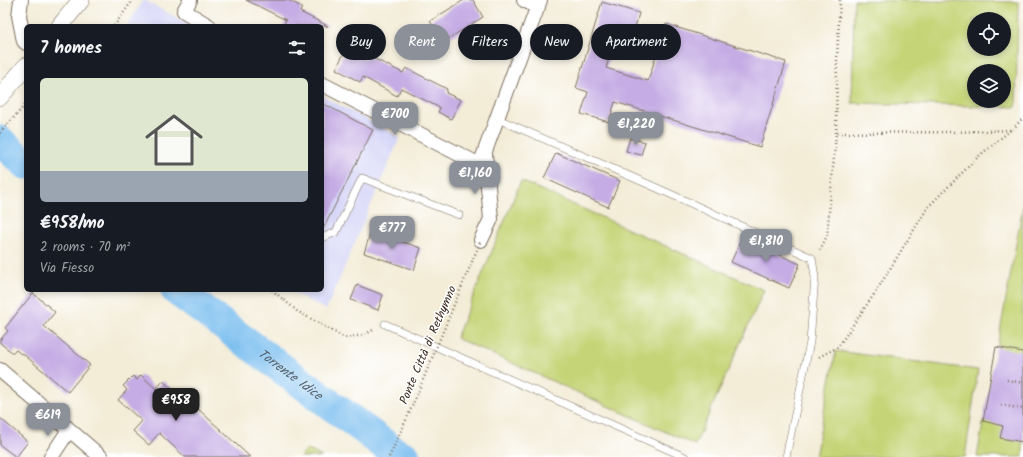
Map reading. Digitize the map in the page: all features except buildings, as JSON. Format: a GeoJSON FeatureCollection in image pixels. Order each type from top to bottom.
{"type":"FeatureCollection","features":[{"type":"Feature","properties":{"kind":"street"},"geometry":{"type":"LineString","coordinates":[[21,0],[19,16],[24,41]]}},
{"type":"Feature","properties":{"kind":"street"},"geometry":{"type":"LineString","coordinates":[[62,24],[81,0]]}},
{"type":"Feature","properties":{"kind":"street"},"geometry":{"type":"LineString","coordinates":[[190,0],[184,11],[206,24]]}},
{"type":"Feature","properties":{"kind":"street"},"geometry":{"type":"LineString","coordinates":[[481,240],[491,219],[482,159],[498,119],[539,4],[524,0]]}},
{"type":"Feature","properties":{"kind":"street"},"geometry":{"type":"LineString","coordinates":[[0,97],[24,68]]}},
{"type":"Feature","properties":{"kind":"street"},"geometry":{"type":"LineString","coordinates":[[324,85],[482,159]]}},
{"type":"Feature","properties":{"kind":"street"},"geometry":{"type":"LineString","coordinates":[[0,370],[101,457]]}},
{"type":"Feature","properties":{"kind":"street"},"geometry":{"type":"LineString","coordinates":[[51,457],[69,430]]}},
{"type":"Feature","properties":{"kind":"lane"},"geometry":{"type":"LineString","coordinates":[[498,119],[812,258],[815,277],[810,342],[786,457]]}},
{"type":"Feature","properties":{"kind":"lane"},"geometry":{"type":"LineString","coordinates":[[324,237],[336,232],[362,178],[459,215]]}},
{"type":"Feature","properties":{"kind":"lane"},"geometry":{"type":"LineString","coordinates":[[385,324],[685,457]]}},
{"type":"Feature","properties":{"kind":"path"},"geometry":{"type":"LineString","coordinates":[[116,24],[134,0]]}},
{"type":"Feature","properties":{"kind":"path"},"geometry":{"type":"LineString","coordinates":[[813,265],[827,236],[836,133],[837,58],[840,0]]}},
{"type":"Feature","properties":{"kind":"path"},"geometry":{"type":"LineString","coordinates":[[0,133],[24,106]]}},
{"type":"Feature","properties":{"kind":"path"},"geometry":{"type":"LineString","coordinates":[[806,364],[838,347],[877,290],[928,207],[980,155],[1012,130],[1023,118]]}},
{"type":"Feature","properties":{"kind":"path"},"geometry":{"type":"LineString","coordinates":[[836,133],[1012,130]]}},
{"type":"Feature","properties":{"kind":"path","name":"Ponte Città di Rethymno"},"geometry":{"type":"LineString","coordinates":[[389,457],[408,416],[481,240]]}},
{"type":"Feature","properties":{"kind":"path"},"geometry":{"type":"LineString","coordinates":[[274,292],[297,311],[345,338],[364,334],[385,324]]}},
{"type":"Feature","properties":{"kind":"path"},"geometry":{"type":"LineString","coordinates":[[1007,380],[1023,383]]}},
{"type":"Feature","properties":{"kind":"path"},"geometry":{"type":"LineString","coordinates":[[1001,405],[1023,409]]}},
{"type":"Feature","properties":{"kind":"shaded area"},"geometry":{"type":"Polygon","coordinates":[[[144,0],[188,24],[128,24],[144,0]]]}},
{"type":"Feature","properties":{"kind":"shaded area"},"geometry":{"type":"Polygon","coordinates":[[[324,97],[400,137],[326,310],[293,292],[324,292],[324,97]]]}},
{"type":"Feature","properties":{"kind":"green space"},"geometry":{"type":"Polygon","coordinates":[[[854,0],[1018,2],[1016,107],[1011,107],[1011,64],[967,64],[967,106],[852,103],[854,0]]]}},
{"type":"Feature","properties":{"kind":"green space"},"geometry":{"type":"Polygon","coordinates":[[[521,181],[764,290],[695,445],[456,338],[521,181]]]}},
{"type":"Feature","properties":{"kind":"green space"},"geometry":{"type":"Polygon","coordinates":[[[1023,206],[1023,457],[977,457],[1023,206]]]}},
{"type":"Feature","properties":{"kind":"green space"},"geometry":{"type":"Polygon","coordinates":[[[836,351],[978,370],[965,457],[815,457],[836,351]]]}},
{"type":"Feature","properties":{"kind":"green space"},"geometry":{"type":"Polygon","coordinates":[[[307,449],[322,457],[300,457],[307,449]]]}},
{"type":"Feature","properties":{"kind":"waterway","name":"Torrente Idice"},"geometry":{"type":"LineString","coordinates":[[0,141],[24,162]]}},
{"type":"Feature","properties":{"kind":"waterway","name":"Torrente Idice"},"geometry":{"type":"LineString","coordinates":[[179,292],[396,453],[405,457]]}}]}
